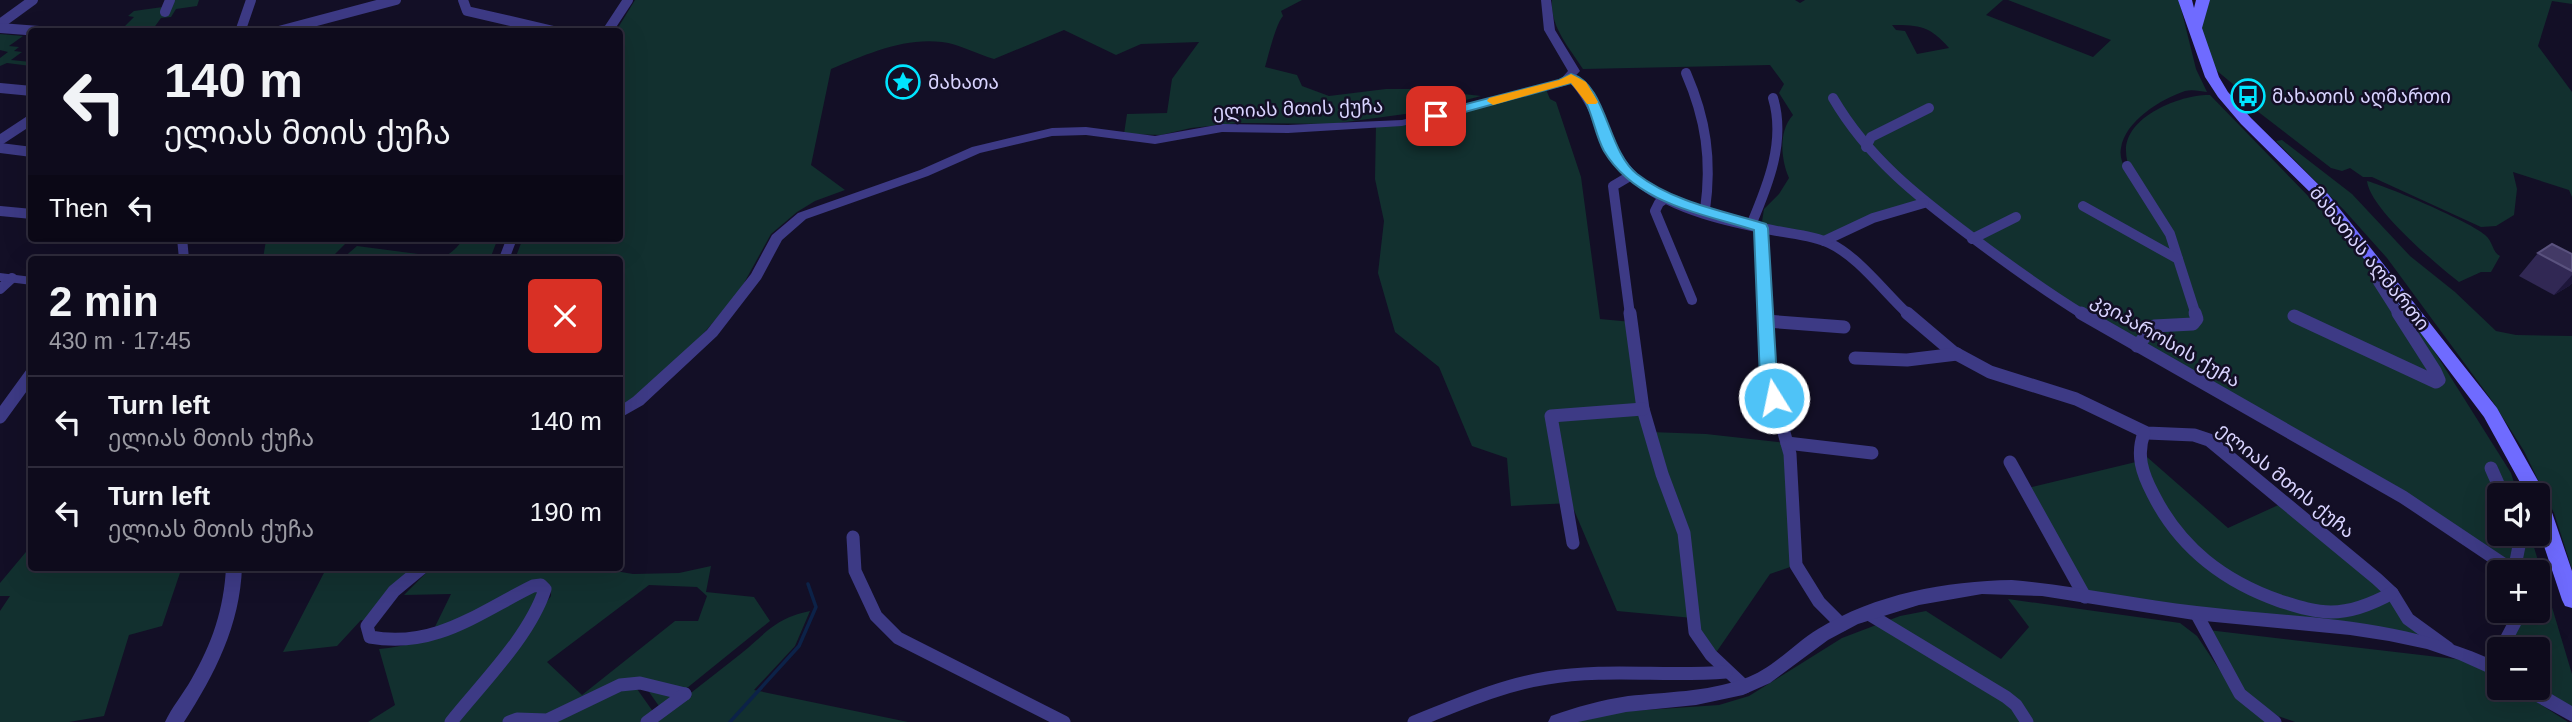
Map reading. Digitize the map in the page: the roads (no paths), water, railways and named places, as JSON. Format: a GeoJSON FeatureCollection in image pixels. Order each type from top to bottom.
{"type":"FeatureCollection","features":[{"type":"Feature","properties":{"kind":"main road","name":"მახათას აღმართი"},"geometry":{"type":"LineString","coordinates":[[2185,0],[2212,77],[2223,94],[2246,121],[2323,197],[2392,283],[2491,413],[2529,483]]}},
{"type":"Feature","properties":{"kind":"main road"},"geometry":{"type":"LineString","coordinates":[[2194,31],[2203,0]]}},
{"type":"Feature","properties":{"kind":"main road"},"geometry":{"type":"LineString","coordinates":[[2550,536],[2572,600]]}},
{"type":"Feature","properties":{"kind":"street"},"geometry":{"type":"LineString","coordinates":[[0,26],[33,0]]}},
{"type":"Feature","properties":{"kind":"street"},"geometry":{"type":"LineString","coordinates":[[165,12],[170,0]]}},
{"type":"Feature","properties":{"kind":"street"},"geometry":{"type":"LineString","coordinates":[[241,28],[251,0]]}},
{"type":"Feature","properties":{"kind":"street"},"geometry":{"type":"LineString","coordinates":[[290,28],[396,0]]}},
{"type":"Feature","properties":{"kind":"street"},"geometry":{"type":"LineString","coordinates":[[463,0],[467,11],[541,28]]}},
{"type":"Feature","properties":{"kind":"street"},"geometry":{"type":"LineString","coordinates":[[610,28],[628,0]]}},
{"type":"Feature","properties":{"kind":"street"},"geometry":{"type":"LineString","coordinates":[[1546,0],[1544,18],[1552,37],[1574,72],[1571,77]]}},
{"type":"Feature","properties":{"kind":"street"},"geometry":{"type":"LineString","coordinates":[[0,26],[28,29]]}},
{"type":"Feature","properties":{"kind":"street"},"geometry":{"type":"LineString","coordinates":[[1686,73],[1703,110],[1709,141],[1711,175],[1705,210]]}},
{"type":"Feature","properties":{"kind":"street","name":"ელიას მთის ქუჩა"},"geometry":{"type":"LineString","coordinates":[[623,411],[638,401],[712,333],[756,276],[777,238],[802,216],[924,173],[976,150],[1052,132],[1086,131],[1155,140],[1222,128],[1288,129],[1402,123],[1563,83],[1571,77],[1590,97],[1610,149],[1630,176],[1666,198],[1756,226],[1824,241],[1852,258],[1901,307],[1957,354],[1981,369],[2067,395],[2144,433],[2160,436],[2191,432],[2209,440],[2392,593],[2408,619],[2452,650]]}},
{"type":"Feature","properties":{"kind":"street"},"geometry":{"type":"LineString","coordinates":[[0,88],[28,91]]}},
{"type":"Feature","properties":{"kind":"street"},"geometry":{"type":"LineString","coordinates":[[1773,98],[1778,117],[1775,150],[1756,226],[1769,379],[1790,454],[1796,565],[1819,602],[1842,625]]}},
{"type":"Feature","properties":{"kind":"street","name":"კვიპაროსის ქუჩა"},"geometry":{"type":"LineString","coordinates":[[1833,98],[1850,127],[1867,147],[1924,203],[2039,286],[2137,346],[2403,497],[2496,560]]}},
{"type":"Feature","properties":{"kind":"street"},"geometry":{"type":"LineString","coordinates":[[1867,147],[1871,137],[1929,108]]}},
{"type":"Feature","properties":{"kind":"street"},"geometry":{"type":"LineString","coordinates":[[0,140],[28,121]]}},
{"type":"Feature","properties":{"kind":"street"},"geometry":{"type":"LineString","coordinates":[[0,148],[28,152]]}},
{"type":"Feature","properties":{"kind":"street"},"geometry":{"type":"LineString","coordinates":[[2127,166],[2144,197],[2170,234],[2197,319],[2193,324],[2154,326],[2137,346]]}},
{"type":"Feature","properties":{"kind":"street"},"geometry":{"type":"LineString","coordinates":[[1630,176],[1613,186],[1643,409],[1662,474],[1684,533],[1695,632],[1726,672],[1745,687]]}},
{"type":"Feature","properties":{"kind":"street"},"geometry":{"type":"LineString","coordinates":[[1666,198],[1659,203],[1656,211],[1692,300]]}},
{"type":"Feature","properties":{"kind":"street"},"geometry":{"type":"LineString","coordinates":[[1824,241],[1875,215],[1924,203]]}},
{"type":"Feature","properties":{"kind":"street"},"geometry":{"type":"LineString","coordinates":[[2083,206],[2178,259]]}},
{"type":"Feature","properties":{"kind":"street"},"geometry":{"type":"LineString","coordinates":[[0,211],[28,214]]}},
{"type":"Feature","properties":{"kind":"street"},"geometry":{"type":"LineString","coordinates":[[1972,239],[2016,218]]}},
{"type":"Feature","properties":{"kind":"street"},"geometry":{"type":"LineString","coordinates":[[0,289],[6,278],[28,281]]}},
{"type":"Feature","properties":{"kind":"street"},"geometry":{"type":"LineString","coordinates":[[2294,316],[2436,382],[2438,380],[2435,371],[2378,282],[2392,283]]}},
{"type":"Feature","properties":{"kind":"street"},"geometry":{"type":"LineString","coordinates":[[1766,321],[1844,327]]}},
{"type":"Feature","properties":{"kind":"street"},"geometry":{"type":"LineString","coordinates":[[1855,358],[1907,360],[1957,354]]}},
{"type":"Feature","properties":{"kind":"street"},"geometry":{"type":"LineString","coordinates":[[0,417],[28,378]]}},
{"type":"Feature","properties":{"kind":"street"},"geometry":{"type":"LineString","coordinates":[[1573,543],[1551,416],[1643,409]]}},
{"type":"Feature","properties":{"kind":"street"},"geometry":{"type":"LineString","coordinates":[[2144,433],[2139,450],[2140,461],[2153,494],[2168,522],[2212,568],[2287,603],[2329,612],[2356,609],[2392,593]]}},
{"type":"Feature","properties":{"kind":"street"},"geometry":{"type":"LineString","coordinates":[[1787,443],[1872,453]]}},
{"type":"Feature","properties":{"kind":"street"},"geometry":{"type":"LineString","coordinates":[[2010,463],[2085,597]]}},
{"type":"Feature","properties":{"kind":"street"},"geometry":{"type":"LineString","coordinates":[[2491,468],[2498,483]]}},
{"type":"Feature","properties":{"kind":"street"},"geometry":{"type":"LineString","coordinates":[[853,537],[855,571],[876,616],[898,638],[1064,722]]}},
{"type":"Feature","properties":{"kind":"street"},"geometry":{"type":"LineString","coordinates":[[174,722],[206,671],[224,631],[235,592],[234,571]]}},
{"type":"Feature","properties":{"kind":"street"},"geometry":{"type":"LineString","coordinates":[[418,571],[394,591],[367,626],[370,637],[384,642],[405,643],[441,634],[533,586],[541,585],[545,589],[545,596],[523,628],[451,722]]}},
{"type":"Feature","properties":{"kind":"street"},"geometry":{"type":"LineString","coordinates":[[1557,722],[1583,710],[1624,702],[1683,701],[1745,687],[1793,657],[1825,632],[1867,613],[1952,591],[1989,588],[2011,588],[2196,614],[2374,632],[2419,640],[2452,650],[2487,666]]}},
{"type":"Feature","properties":{"kind":"street"},"geometry":{"type":"LineString","coordinates":[[1867,613],[2006,697],[2016,705],[2027,722]]}},
{"type":"Feature","properties":{"kind":"street"},"geometry":{"type":"LineString","coordinates":[[2196,614],[2241,694],[2276,722]]}},
{"type":"Feature","properties":{"kind":"street"},"geometry":{"type":"LineString","coordinates":[[1414,722],[1495,690],[1565,675],[1699,675],[1726,672]]}},
{"type":"Feature","properties":{"kind":"street"},"geometry":{"type":"LineString","coordinates":[[509,722],[517,719],[547,720],[620,685],[640,684],[685,694],[647,722]]}},
{"type":"Feature","properties":{"kind":"street"},"geometry":{"type":"LineString","coordinates":[[2546,700],[2572,715]]}},
{"type":"Feature","properties":{"kind":"waterway"},"geometry":{"type":"LineString","coordinates":[[730,722],[799,646],[816,607],[808,584]]}},
{"type":"Feature","properties":{"kind":"place","name":"მახათა"},"geometry":{"type":"Point","coordinates":[903,82]}},
{"type":"Feature","properties":{"kind":"place","name":"მახათის აღმართი"},"geometry":{"type":"Point","coordinates":[2248,96]}}]}
